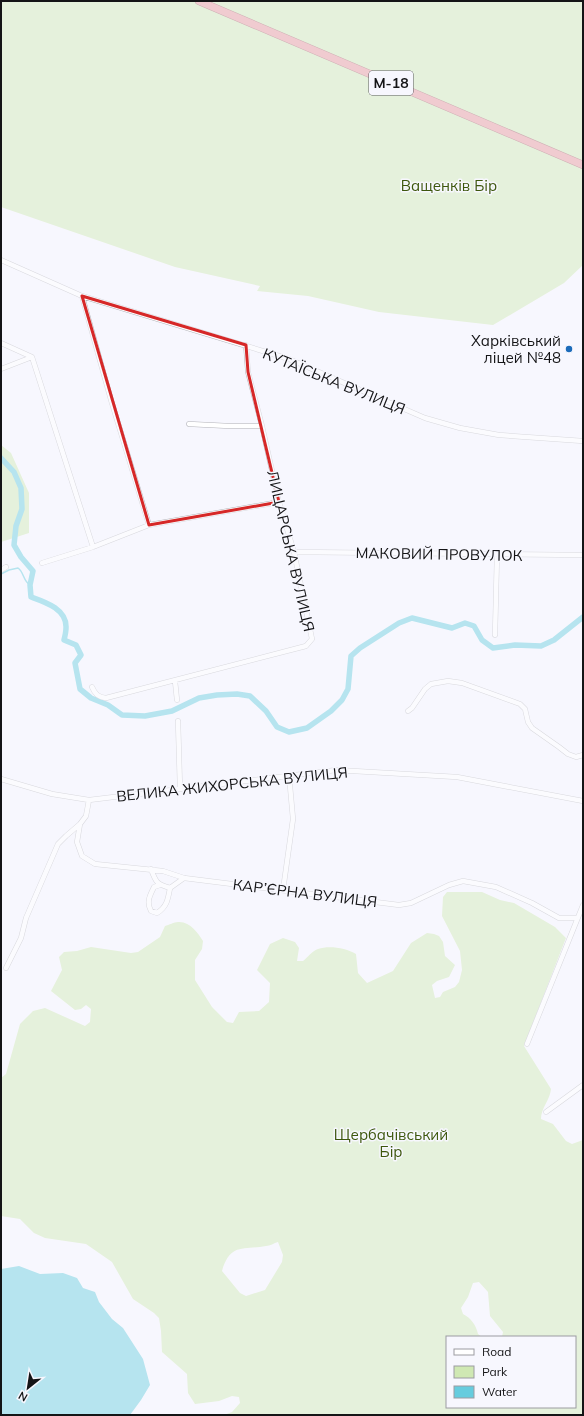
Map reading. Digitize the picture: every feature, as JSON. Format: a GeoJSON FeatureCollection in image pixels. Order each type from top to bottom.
{"type":"FeatureCollection","features":[{"type":"Feature","properties":{"kind":"highway","name":"М-18"},"geometry":{"type":"LineString","coordinates":[[199,1],[583,165]]}},
{"type":"Feature","properties":{"kind":"street","name":"КУТАЇСЬКА ВУЛИЦЯ"},"geometry":{"type":"LineString","coordinates":[[1,260],[82,296],[289,359],[424,418],[460,428],[499,435],[583,441]]}},
{"type":"Feature","properties":{"kind":"street"},"geometry":{"type":"LineString","coordinates":[[82,296],[111,400],[149,525]]}},
{"type":"Feature","properties":{"kind":"street"},"geometry":{"type":"LineString","coordinates":[[1,343],[32,357],[93,547]]}},
{"type":"Feature","properties":{"kind":"street","name":"ЛИЦАРСЬКА ВУЛИЦЯ"},"geometry":{"type":"LineString","coordinates":[[92,687],[94,692],[99,697],[106,698],[306,646],[312,640],[294,552],[279,502],[248,372],[246,346]]}},
{"type":"Feature","properties":{"kind":"street"},"geometry":{"type":"LineString","coordinates":[[1,369],[32,357]]}},
{"type":"Feature","properties":{"kind":"street"},"geometry":{"type":"LineString","coordinates":[[189,424],[262,426]]}},
{"type":"Feature","properties":{"kind":"street"},"geometry":{"type":"LineString","coordinates":[[42,563],[93,547],[149,525],[279,502]]}},
{"type":"Feature","properties":{"kind":"street","name":"МАКОВИЙ ПРОВУЛОК"},"geometry":{"type":"LineString","coordinates":[[294,552],[583,555]]}},
{"type":"Feature","properties":{"kind":"street"},"geometry":{"type":"LineString","coordinates":[[495,635],[497,555]]}},
{"type":"Feature","properties":{"kind":"street"},"geometry":{"type":"LineString","coordinates":[[175,681],[177,700]]}},
{"type":"Feature","properties":{"kind":"street"},"geometry":{"type":"LineString","coordinates":[[408,711],[412,708],[425,689],[431,684],[448,681],[462,683],[520,704],[525,709],[528,722],[532,728],[568,754],[576,757],[583,755]]}},
{"type":"Feature","properties":{"kind":"street"},"geometry":{"type":"LineString","coordinates":[[178,721],[180,788]]}},
{"type":"Feature","properties":{"kind":"street","name":"ВЕЛИКА ЖИХОРСЬКА ВУЛИЦЯ"},"geometry":{"type":"LineString","coordinates":[[1,779],[52,794],[90,800],[336,770],[457,777],[583,801]]}},
{"type":"Feature","properties":{"kind":"street"},"geometry":{"type":"LineString","coordinates":[[283,890],[293,819],[289,775]]}},
{"type":"Feature","properties":{"kind":"street","name":"КАР’ЄРНА ВУЛИЦЯ"},"geometry":{"type":"LineString","coordinates":[[90,800],[86,816],[80,824],[77,842],[82,856],[95,864],[151,869],[163,871],[184,878],[399,905],[411,903],[449,885],[463,881],[496,887],[532,903],[559,918],[577,918]]}},
{"type":"Feature","properties":{"kind":"street"},"geometry":{"type":"LineString","coordinates":[[6,968],[21,938],[26,918],[58,844],[80,824]]}},
{"type":"Feature","properties":{"kind":"street"},"geometry":{"type":"LineString","coordinates":[[151,869],[155,881],[160,885],[170,888]]}},
{"type":"Feature","properties":{"kind":"street"},"geometry":{"type":"LineString","coordinates":[[160,885],[154,887],[149,896],[148,905],[150,911],[156,913],[167,904],[170,888],[184,878]]}},
{"type":"Feature","properties":{"kind":"street"},"geometry":{"type":"LineString","coordinates":[[527,1044],[583,905]]}},
{"type":"Feature","properties":{"kind":"street"},"geometry":{"type":"LineString","coordinates":[[546,1112],[583,1085]]}},
{"type":"Feature","properties":{"kind":"highlighted area"},"geometry":{"type":"Polygon","coordinates":[[[82,296],[246,345],[248,372],[279,502],[149,525],[82,296]]]}},
{"type":"Feature","properties":{"kind":"green space","name":"Ващенків Бір"},"geometry":{"type":"Polygon","coordinates":[[[1,1],[583,1],[583,265],[564,283],[493,325],[379,312],[308,296],[257,291],[260,286],[175,267],[1,207],[1,1]]]}},
{"type":"Feature","properties":{"kind":"green space"},"geometry":{"type":"Polygon","coordinates":[[[1,445],[11,453],[29,493],[29,533],[1,542],[1,445]]]}},
{"type":"Feature","properties":{"kind":"green space","name":"Щербачівський Бір"},"geometry":{"type":"Polygon","coordinates":[[[447,892],[482,892],[500,900],[514,903],[555,927],[566,938],[524,1046],[551,1089],[542,1111],[541,1119],[553,1124],[566,1141],[572,1144],[583,1140],[583,1415],[224,1415],[232,1412],[240,1403],[239,1397],[232,1396],[219,1401],[195,1404],[188,1393],[187,1374],[162,1352],[159,1318],[133,1299],[112,1262],[86,1244],[45,1238],[34,1233],[20,1219],[1,1216],[1,1078],[6,1074],[20,1024],[33,1011],[45,1008],[85,1026],[90,1022],[91,1009],[86,1005],[81,1009],[75,1010],[51,991],[62,970],[59,957],[64,952],[77,951],[91,947],[131,953],[138,952],[160,937],[165,926],[175,922],[182,922],[190,925],[203,941],[202,949],[195,960],[195,980],[212,1007],[227,1022],[233,1023],[239,1012],[259,1011],[269,1002],[270,983],[257,970],[270,944],[283,938],[295,942],[299,948],[297,961],[303,961],[312,952],[327,947],[342,949],[356,954],[358,973],[367,983],[393,971],[411,943],[427,933],[434,934],[439,936],[443,942],[445,956],[455,965],[449,977],[437,981],[432,985],[435,998],[440,997],[443,992],[455,987],[459,982],[462,970],[460,951],[442,916],[443,897],[447,892]],[[278,1242],[268,1246],[244,1248],[233,1252],[229,1256],[222,1271],[240,1293],[246,1296],[265,1290],[282,1262],[283,1255],[278,1242]]]}},
{"type":"Feature","properties":{"kind":"water"},"geometry":{"type":"Polygon","coordinates":[[[19,1266],[40,1274],[63,1273],[77,1278],[83,1288],[95,1292],[99,1302],[112,1319],[123,1328],[143,1359],[150,1385],[130,1415],[1,1415],[1,1269],[19,1266]]]}},
{"type":"Feature","properties":{"kind":"waterway"},"geometry":{"type":"LineString","coordinates":[[1,458],[14,472],[21,488],[22,509],[16,526],[14,545],[21,557],[33,571],[30,585],[31,597],[54,607],[63,616],[66,628],[64,640],[76,645],[81,655],[75,663],[80,689],[91,698],[108,705],[122,715],[145,716],[172,711],[199,698],[237,694],[250,696],[266,711],[277,727],[289,732],[307,728],[331,711],[342,700],[348,689],[351,656],[360,648],[399,623],[412,618],[452,628],[465,623],[474,626],[482,640],[493,648],[515,645],[541,646],[554,640],[583,617]]}},
{"type":"Feature","properties":{"kind":"waterway"},"geometry":{"type":"LineString","coordinates":[[1,574],[18,568],[30,585]]}},
{"type":"Feature","properties":{"kind":"place","name":"Харківський ліцей №48"},"geometry":{"type":"Point","coordinates":[569,349]}}]}
